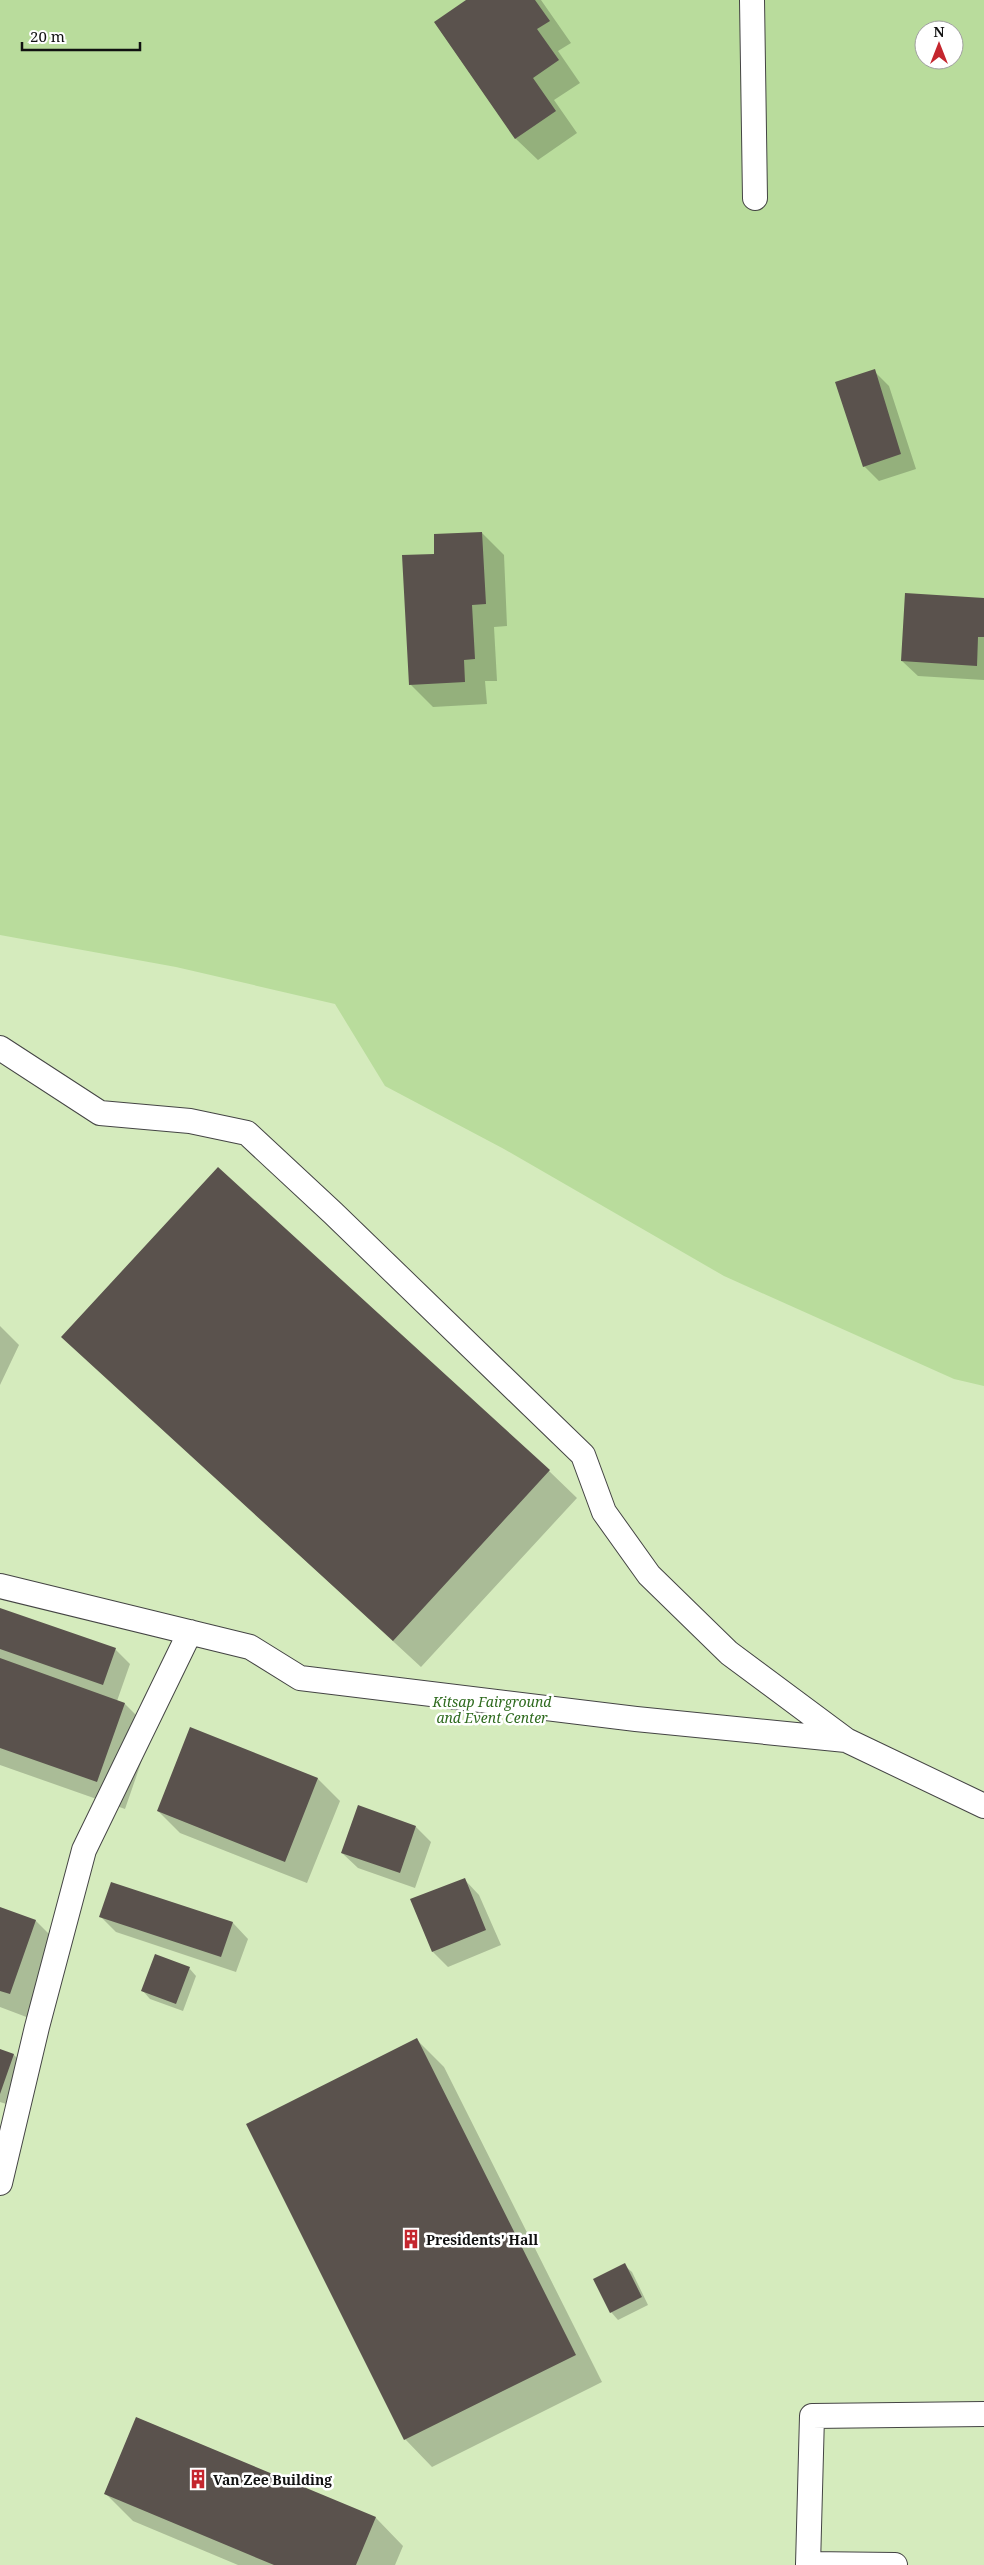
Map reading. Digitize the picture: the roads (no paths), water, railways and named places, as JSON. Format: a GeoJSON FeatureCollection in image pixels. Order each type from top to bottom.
{"type":"FeatureCollection","features":[{"type":"Feature","properties":{"kind":"lane"},"geometry":{"type":"LineString","coordinates":[[752,0],[755,198]]}},
{"type":"Feature","properties":{"kind":"lane"},"geometry":{"type":"LineString","coordinates":[[0,1048],[100,1113],[190,1121],[247,1133],[333,1213],[583,1455],[604,1512],[649,1575],[729,1653],[846,1740],[984,1806]]}},
{"type":"Feature","properties":{"kind":"lane"},"geometry":{"type":"LineString","coordinates":[[0,1586],[250,1647],[300,1678],[636,1719],[846,1740]]}},
{"type":"Feature","properties":{"kind":"lane"},"geometry":{"type":"LineString","coordinates":[[0,2183],[37,2027],[84,1850],[190,1632]]}},
{"type":"Feature","properties":{"kind":"lane"},"geometry":{"type":"LineString","coordinates":[[895,2565],[808,2565],[812,2416],[984,2414]]}},
{"type":"Feature","properties":{"kind":"place","name":"Presidents' Hall"},"geometry":{"type":"Point","coordinates":[411,2239]}},
{"type":"Feature","properties":{"kind":"place","name":"Van Zee Building"},"geometry":{"type":"Point","coordinates":[198,2479]}},
{"type":"Feature","properties":{"kind":"park label","name":"Kitsap Fairground and Event Center"},"geometry":{"type":"Point","coordinates":[492,1709]}}]}
